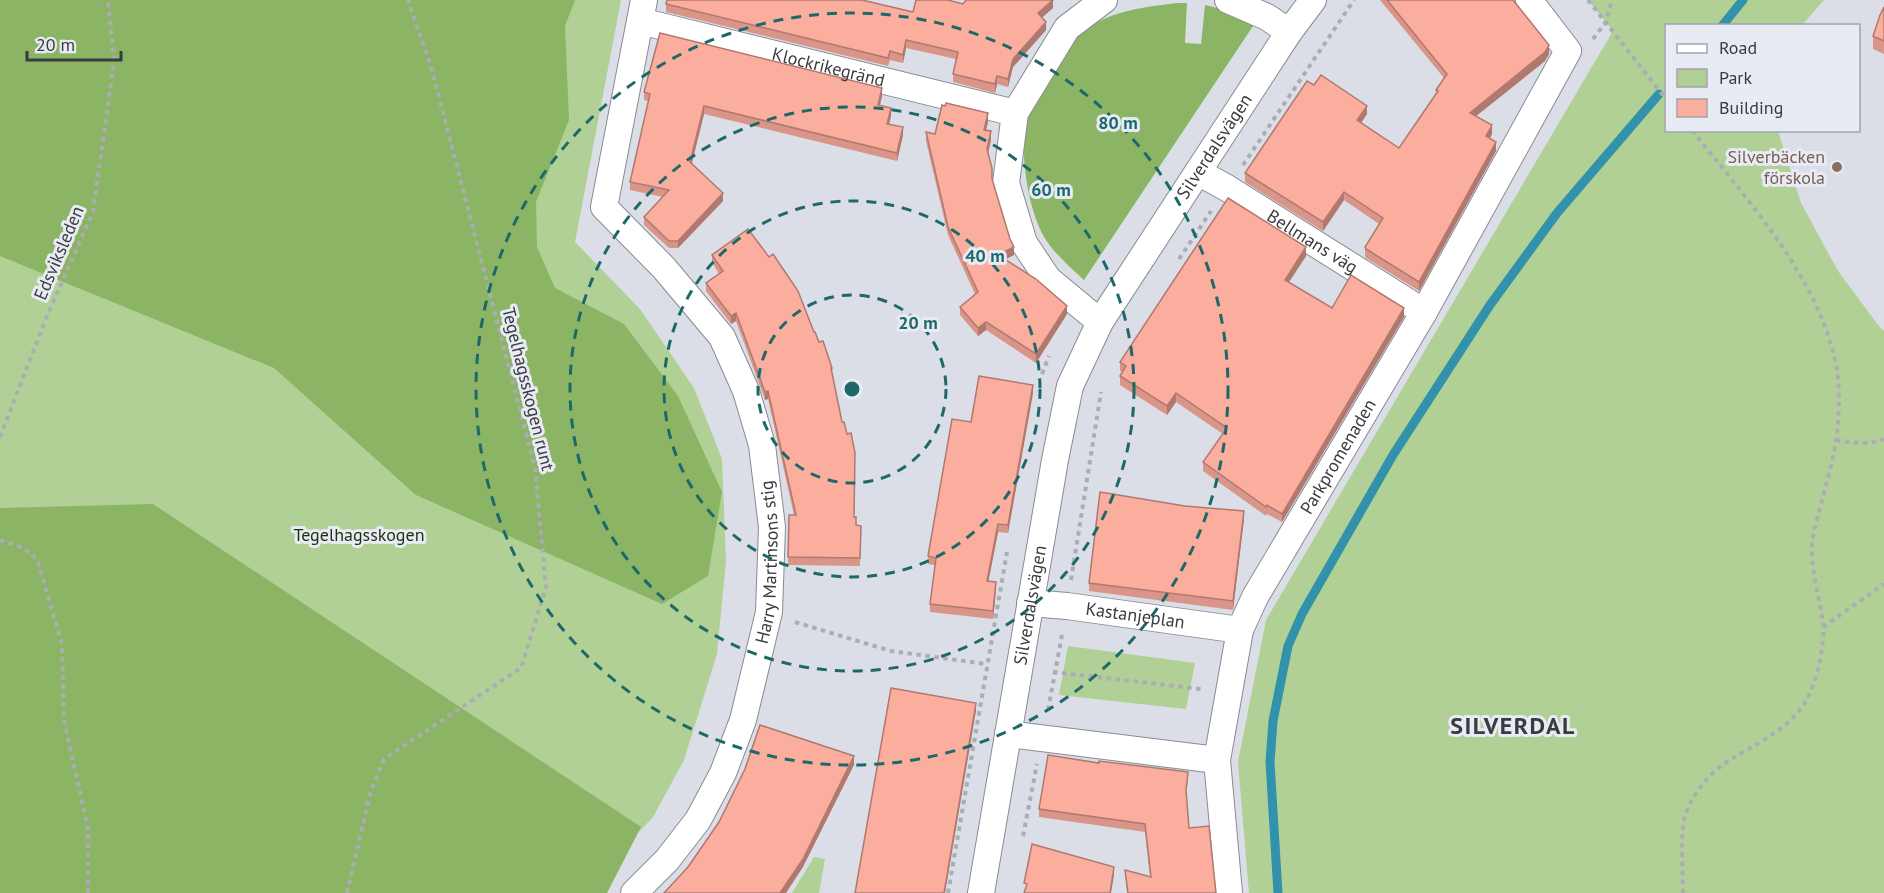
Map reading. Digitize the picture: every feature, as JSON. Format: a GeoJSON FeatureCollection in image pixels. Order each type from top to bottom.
{"type":"FeatureCollection","features":[{"type":"Feature","properties":{"kind":"street"},"geometry":{"type":"LineString","coordinates":[[1100,322],[1048,279],[1024,243],[1006,183],[1015,113],[1067,28],[1104,0]]}},
{"type":"Feature","properties":{"kind":"street"},"geometry":{"type":"LineString","coordinates":[[1228,0],[1267,17],[1289,32]]}},
{"type":"Feature","properties":{"kind":"street","name":"Silverdalsvägen"},"geometry":{"type":"LineString","coordinates":[[981,893],[1030,603],[1070,386],[1100,322],[1289,32],[1313,0]]}},
{"type":"Feature","properties":{"kind":"street"},"geometry":{"type":"LineString","coordinates":[[1529,0],[1568,51]]}},
{"type":"Feature","properties":{"kind":"street","name":"Klockrikegränd"},"geometry":{"type":"LineString","coordinates":[[642,11],[1015,113]]}},
{"type":"Feature","properties":{"kind":"street","name":"Harry Martinsons stig"},"geometry":{"type":"LineString","coordinates":[[634,893],[667,860],[698,820],[723,773],[743,720],[769,612],[772,527],[762,445],[746,391],[722,337],[664,268],[604,207],[642,11]]}},
{"type":"Feature","properties":{"kind":"street","name":"Parkpromenaden"},"geometry":{"type":"LineString","coordinates":[[1229,893],[1217,760],[1240,630],[1255,597],[1424,312],[1568,51]]}},
{"type":"Feature","properties":{"kind":"street","name":"Bellmans väg"},"geometry":{"type":"LineString","coordinates":[[1198,172],[1424,312]]}},
{"type":"Feature","properties":{"kind":"street","name":"Kastanjeplan"},"geometry":{"type":"LineString","coordinates":[[1030,603],[1240,630]]}},
{"type":"Feature","properties":{"kind":"street"},"geometry":{"type":"LineString","coordinates":[[1008,734],[1217,760]]}},
{"type":"Feature","properties":{"kind":"path","name":"Edsviksleden"},"geometry":{"type":"LineString","coordinates":[[0,437],[47,316],[93,212],[114,62],[108,0]]}},
{"type":"Feature","properties":{"kind":"path","name":"Tegelhagsskogen runt"},"geometry":{"type":"LineString","coordinates":[[347,893],[371,790],[384,759],[521,668],[546,587],[535,468],[432,70],[408,0]]}},
{"type":"Feature","properties":{"kind":"path"},"geometry":{"type":"LineString","coordinates":[[1177,261],[1354,0]]}},
{"type":"Feature","properties":{"kind":"path"},"geometry":{"type":"LineString","coordinates":[[1588,0],[1665,98]]}},
{"type":"Feature","properties":{"kind":"path"},"geometry":{"type":"LineString","coordinates":[[1568,51],[1589,43],[1606,22],[1612,0]]}},
{"type":"Feature","properties":{"kind":"path"},"geometry":{"type":"LineString","coordinates":[[1683,893],[1685,818],[1691,802],[1708,779],[1728,760],[1765,739],[1797,714],[1808,698],[1820,658],[1823,627],[1812,557],[1812,538],[1833,461],[1838,424],[1837,366],[1828,336],[1814,303],[1791,261],[1767,226],[1694,132]]}},
{"type":"Feature","properties":{"kind":"path"},"geometry":{"type":"LineString","coordinates":[[1022,838],[1067,606],[1102,388]]}},
{"type":"Feature","properties":{"kind":"path"},"geometry":{"type":"LineString","coordinates":[[1836,440],[1854,443],[1877,442],[1884,439]]}},
{"type":"Feature","properties":{"kind":"path"},"geometry":{"type":"LineString","coordinates":[[0,540],[23,548],[37,559],[62,644],[64,720],[88,829],[88,893]]}},
{"type":"Feature","properties":{"kind":"path"},"geometry":{"type":"LineString","coordinates":[[1823,627],[1884,584]]}},
{"type":"Feature","properties":{"kind":"green space","name":"Tegelhagsskogen"},"geometry":{"type":"Polygon","coordinates":[[[0,0],[621,0],[575,242],[640,309],[694,388],[722,459],[726,561],[717,654],[684,760],[653,817],[597,876],[0,893],[0,0]]]}},
{"type":"Feature","properties":{"kind":"green space"},"geometry":{"type":"Polygon","coordinates":[[[0,0],[575,0],[565,26],[569,120],[536,202],[537,247],[555,288],[624,324],[678,396],[722,492],[708,576],[662,604],[416,495],[274,368],[0,256],[0,0]]]}},
{"type":"Feature","properties":{"kind":"green space"},"geometry":{"type":"Polygon","coordinates":[[[1588,0],[1824,0],[1803,24],[1665,24],[1665,132],[1778,132],[1801,203],[1838,271],[1884,331],[1884,893],[1249,893],[1238,762],[1266,620],[1613,31],[1588,0]]]}},
{"type":"Feature","properties":{"kind":"green space"},"geometry":{"type":"Polygon","coordinates":[[[1187,3],[1185,43],[1201,44],[1205,5],[1255,23],[1084,280],[1050,246],[1039,227],[1033,210],[1025,172],[1024,152],[1024,134],[1031,102],[1067,48],[1086,29],[1119,13],[1187,3]]]}},
{"type":"Feature","properties":{"kind":"green space"},"geometry":{"type":"Polygon","coordinates":[[[153,504],[641,827],[607,893],[0,893],[0,508],[153,504]]]}},
{"type":"Feature","properties":{"kind":"green space"},"geometry":{"type":"Polygon","coordinates":[[[1068,646],[1195,663],[1186,709],[1059,695],[1068,646]]]}},
{"type":"Feature","properties":{"kind":"green space"},"geometry":{"type":"Polygon","coordinates":[[[814,857],[825,859],[819,893],[792,893],[814,857]]]}},
{"type":"Feature","properties":{"kind":"building"},"geometry":{"type":"Polygon","coordinates":[[[667,0],[862,0],[913,12],[916,0],[948,0],[963,4],[966,0],[1053,0],[1038,13],[1046,22],[1013,59],[1008,79],[997,76],[995,84],[953,74],[958,52],[906,40],[903,55],[890,51],[888,58],[666,4],[667,0]]]}},
{"type":"Feature","properties":{"kind":"building"},"geometry":{"type":"Polygon","coordinates":[[[1387,0],[1513,0],[1549,45],[1545,52],[1470,113],[1492,125],[1486,136],[1496,142],[1419,282],[1366,249],[1365,247],[1383,218],[1344,192],[1323,222],[1245,173],[1307,81],[1314,85],[1321,75],[1367,106],[1357,120],[1399,148],[1447,74],[1387,0]]]}},
{"type":"Feature","properties":{"kind":"building"},"geometry":{"type":"Polygon","coordinates":[[[1884,7],[1884,41],[1873,36],[1884,7]]]}},
{"type":"Feature","properties":{"kind":"building"},"geometry":{"type":"Polygon","coordinates":[[[660,33],[882,88],[878,105],[891,108],[887,124],[903,127],[897,153],[704,106],[690,162],[723,193],[678,241],[669,241],[644,217],[669,190],[630,182],[650,94],[644,92],[660,33]]]}},
{"type":"Feature","properties":{"kind":"building"},"geometry":{"type":"Polygon","coordinates":[[[946,103],[988,113],[984,130],[991,131],[987,149],[992,168],[992,179],[1014,247],[998,255],[1036,279],[1067,306],[1036,354],[986,322],[978,328],[960,307],[978,292],[948,227],[926,132],[935,134],[942,105],[945,106],[946,103]]]}},
{"type":"Feature","properties":{"kind":"building"},"geometry":{"type":"Polygon","coordinates":[[[1228,198],[1306,247],[1285,280],[1332,308],[1351,275],[1404,308],[1282,514],[1267,505],[1266,507],[1203,462],[1227,428],[1176,393],[1167,406],[1120,376],[1126,366],[1120,362],[1228,198]]]}},
{"type":"Feature","properties":{"kind":"building"},"geometry":{"type":"Polygon","coordinates":[[[748,229],[769,257],[773,254],[798,291],[819,342],[823,341],[832,368],[842,422],[844,422],[847,434],[851,433],[855,453],[854,517],[856,517],[856,525],[861,526],[860,558],[788,557],[789,515],[796,515],[768,391],[765,392],[736,313],[731,316],[706,283],[723,271],[712,255],[748,229]]]}},
{"type":"Feature","properties":{"kind":"building"},"geometry":{"type":"Polygon","coordinates":[[[979,376],[1033,385],[1008,525],[998,524],[987,581],[996,582],[993,611],[930,604],[936,558],[928,556],[952,419],[971,422],[979,376]]]}},
{"type":"Feature","properties":{"kind":"building"},"geometry":{"type":"Polygon","coordinates":[[[1100,492],[1185,506],[1244,511],[1233,601],[1089,583],[1100,492]]]}},
{"type":"Feature","properties":{"kind":"building"},"geometry":{"type":"Polygon","coordinates":[[[891,688],[976,703],[944,893],[855,893],[891,688]]]}},
{"type":"Feature","properties":{"kind":"building"},"geometry":{"type":"Polygon","coordinates":[[[760,725],[854,756],[803,859],[780,893],[664,893],[688,867],[719,822],[745,769],[760,725]]]}},
{"type":"Feature","properties":{"kind":"building"},"geometry":{"type":"Polygon","coordinates":[[[1048,755],[1188,772],[1186,790],[1189,828],[1209,826],[1216,893],[1128,893],[1125,870],[1151,877],[1145,824],[1039,809],[1048,755]]]}},
{"type":"Feature","properties":{"kind":"building"},"geometry":{"type":"Polygon","coordinates":[[[1032,844],[1114,867],[1110,893],[1024,893],[1032,844]]]}},
{"type":"Feature","properties":{"kind":"waterway"},"geometry":{"type":"LineString","coordinates":[[1724,24],[1743,0]]}},
{"type":"Feature","properties":{"kind":"waterway"},"geometry":{"type":"LineString","coordinates":[[1278,893],[1270,762],[1273,721],[1288,646],[1302,614],[1393,455],[1490,305],[1557,213],[1659,94]]}},
{"type":"Feature","properties":{"kind":"place","name":"Silverbäcken förskola"},"geometry":{"type":"Point","coordinates":[1837,167]}},
{"type":"Feature","properties":{"kind":"district","name":"SILVERDAL"},"geometry":{"type":"Point","coordinates":[1513,726]}}]}
